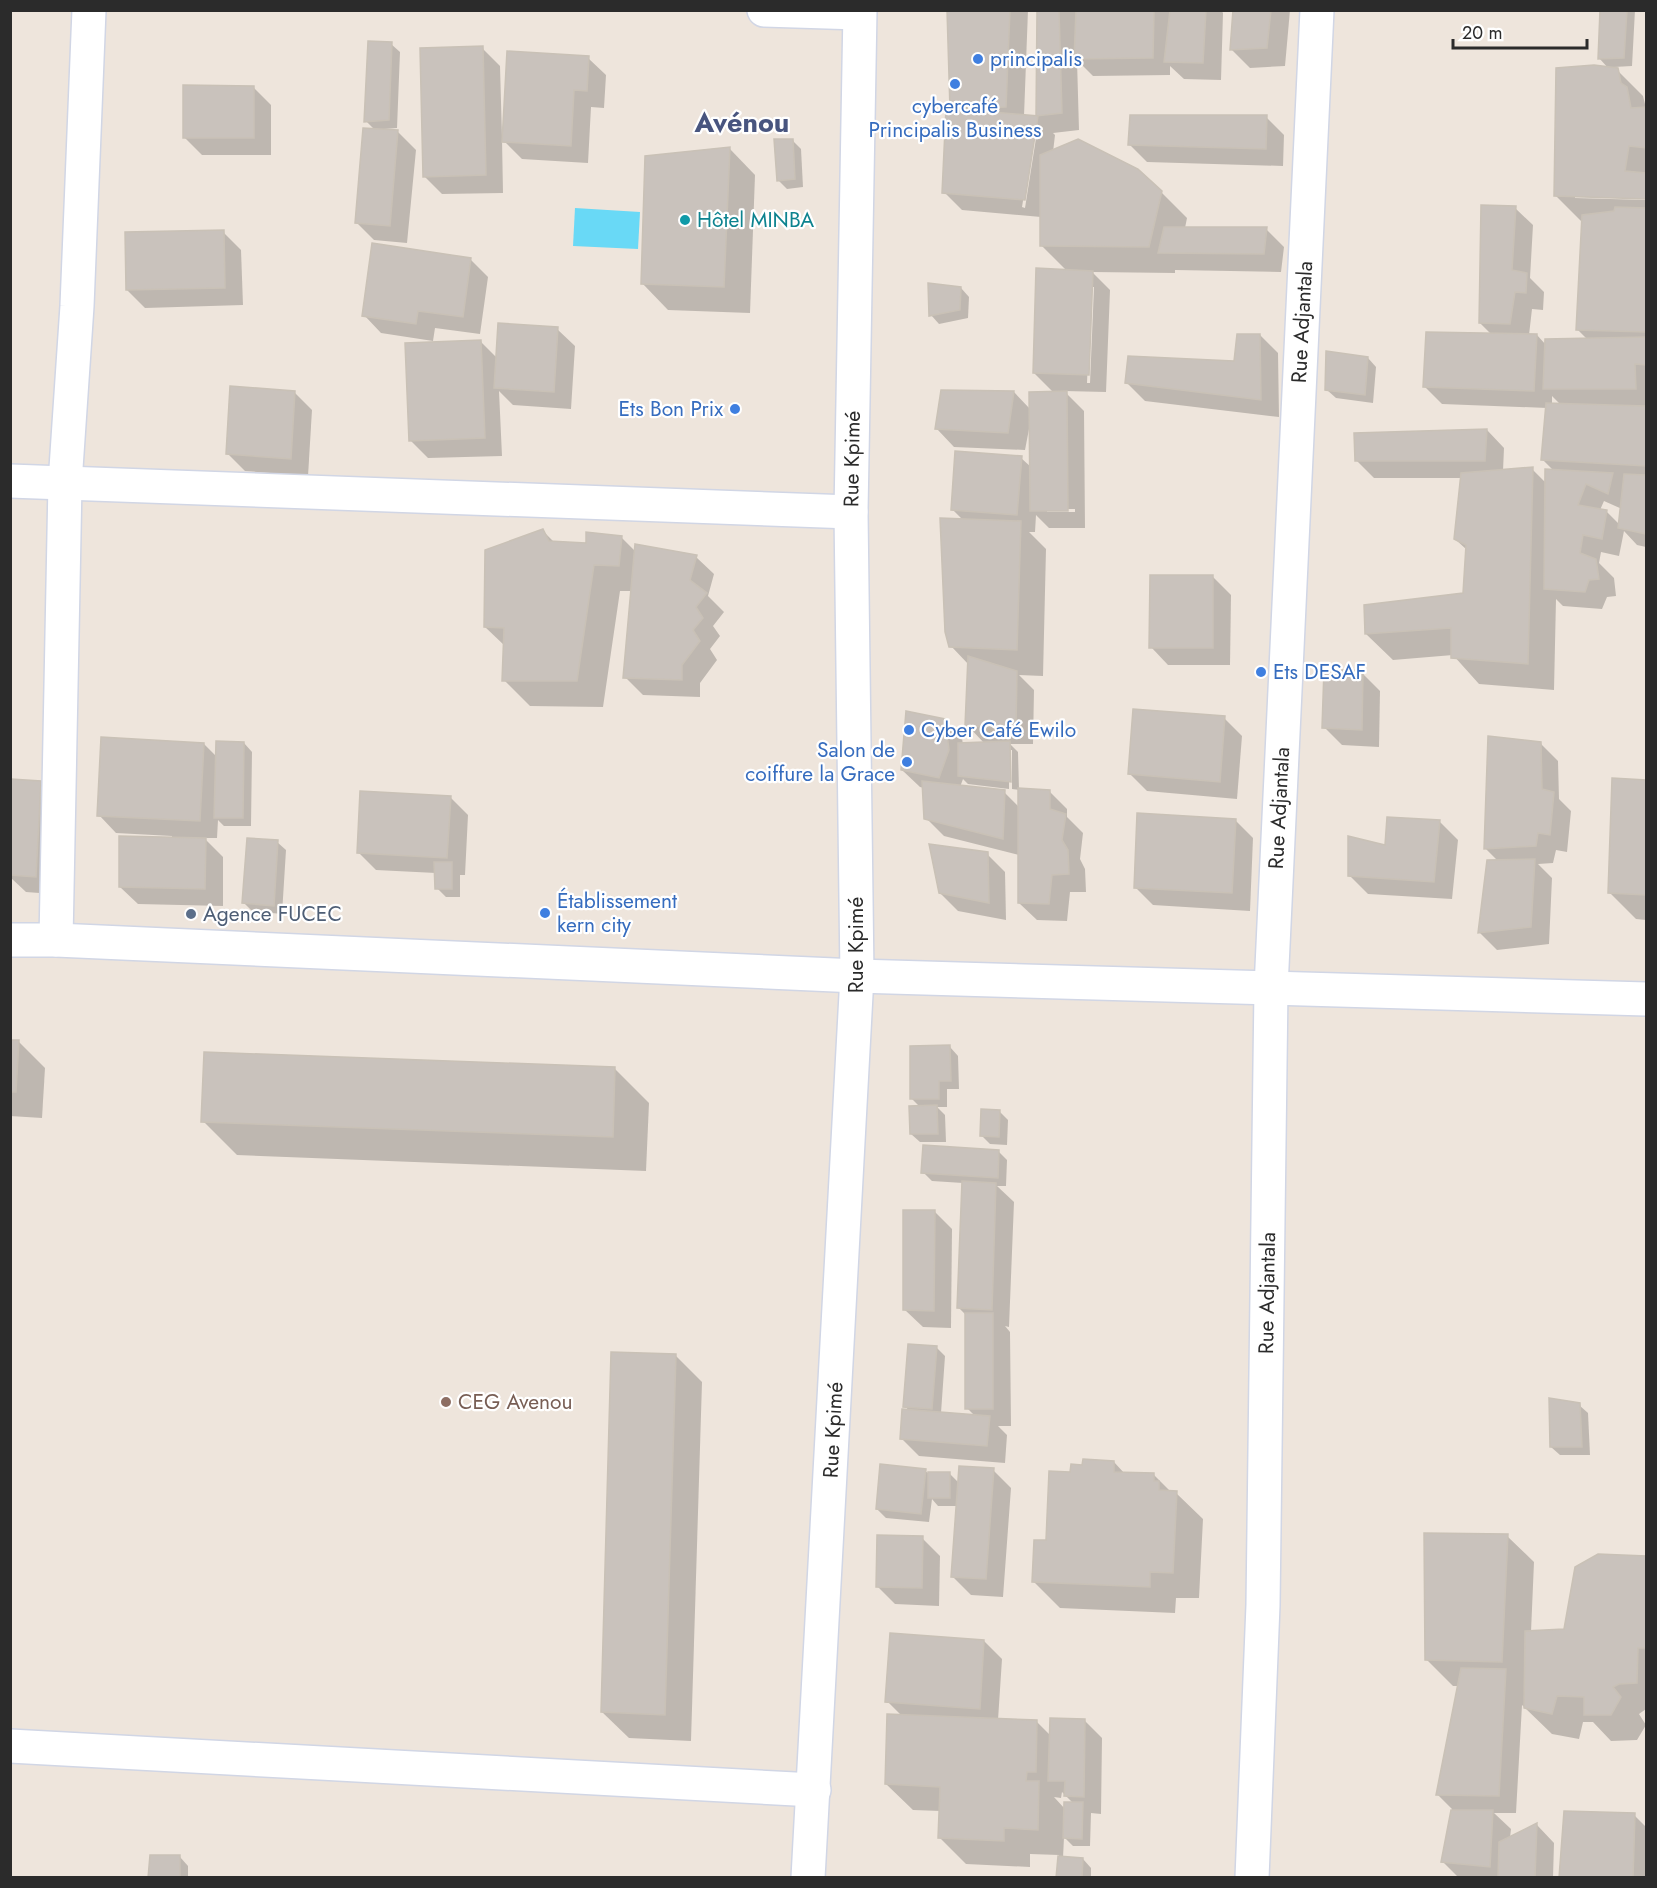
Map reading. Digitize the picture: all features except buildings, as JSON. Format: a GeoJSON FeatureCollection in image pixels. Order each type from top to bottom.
{"type":"FeatureCollection","features":[{"type":"Feature","properties":{"kind":"street"},"geometry":{"type":"LineString","coordinates":[[56,940],[65,483],[77,306],[89,10]]}},
{"type":"Feature","properties":{"kind":"street"},"geometry":{"type":"LineString","coordinates":[[764,10],[860,12]]}},
{"type":"Feature","properties":{"kind":"street","name":"Rue Adjantala"},"geometry":{"type":"LineString","coordinates":[[1252,1878],[1263,1605],[1271,988],[1317,10]]}},
{"type":"Feature","properties":{"kind":"street","name":"Rue Kpimé"},"geometry":{"type":"LineString","coordinates":[[808,1878],[857,976],[851,512],[860,12]]}},
{"type":"Feature","properties":{"kind":"street"},"geometry":{"type":"LineString","coordinates":[[10,481],[851,512]]}},
{"type":"Feature","properties":{"kind":"street"},"geometry":{"type":"LineString","coordinates":[[10,940],[56,940],[857,976],[1647,999]]}},
{"type":"Feature","properties":{"kind":"street"},"geometry":{"type":"LineString","coordinates":[[10,1746],[814,1790]]}},
{"type":"Feature","properties":{"kind":"water"},"geometry":{"type":"Polygon","coordinates":[[[575,208],[640,212],[638,249],[573,246],[575,208]]]}},
{"type":"Feature","properties":{"kind":"place","name":"principalis"},"geometry":{"type":"Point","coordinates":[978,59]}},
{"type":"Feature","properties":{"kind":"place","name":"cybercafé Principalis Business"},"geometry":{"type":"Point","coordinates":[955,84]}},
{"type":"Feature","properties":{"kind":"place","name":"Hôtel MINBA"},"geometry":{"type":"Point","coordinates":[685,220]}},
{"type":"Feature","properties":{"kind":"place","name":"Ets Bon Prix"},"geometry":{"type":"Point","coordinates":[735,409]}},
{"type":"Feature","properties":{"kind":"place","name":"Ets DESAF"},"geometry":{"type":"Point","coordinates":[1261,672]}},
{"type":"Feature","properties":{"kind":"place","name":"Cyber Café Ewilo"},"geometry":{"type":"Point","coordinates":[909,730]}},
{"type":"Feature","properties":{"kind":"place","name":"Salon de coiffure la Grace"},"geometry":{"type":"Point","coordinates":[907,762]}},
{"type":"Feature","properties":{"kind":"place","name":"Établissement kern city"},"geometry":{"type":"Point","coordinates":[545,913]}},
{"type":"Feature","properties":{"kind":"place","name":"Agence FUCEC"},"geometry":{"type":"Point","coordinates":[191,914]}},
{"type":"Feature","properties":{"kind":"place","name":"CEG Avenou"},"geometry":{"type":"Point","coordinates":[446,1402]}},
{"type":"Feature","properties":{"kind":"district","name":"Avénou"},"geometry":{"type":"Point","coordinates":[742,122]}}]}
